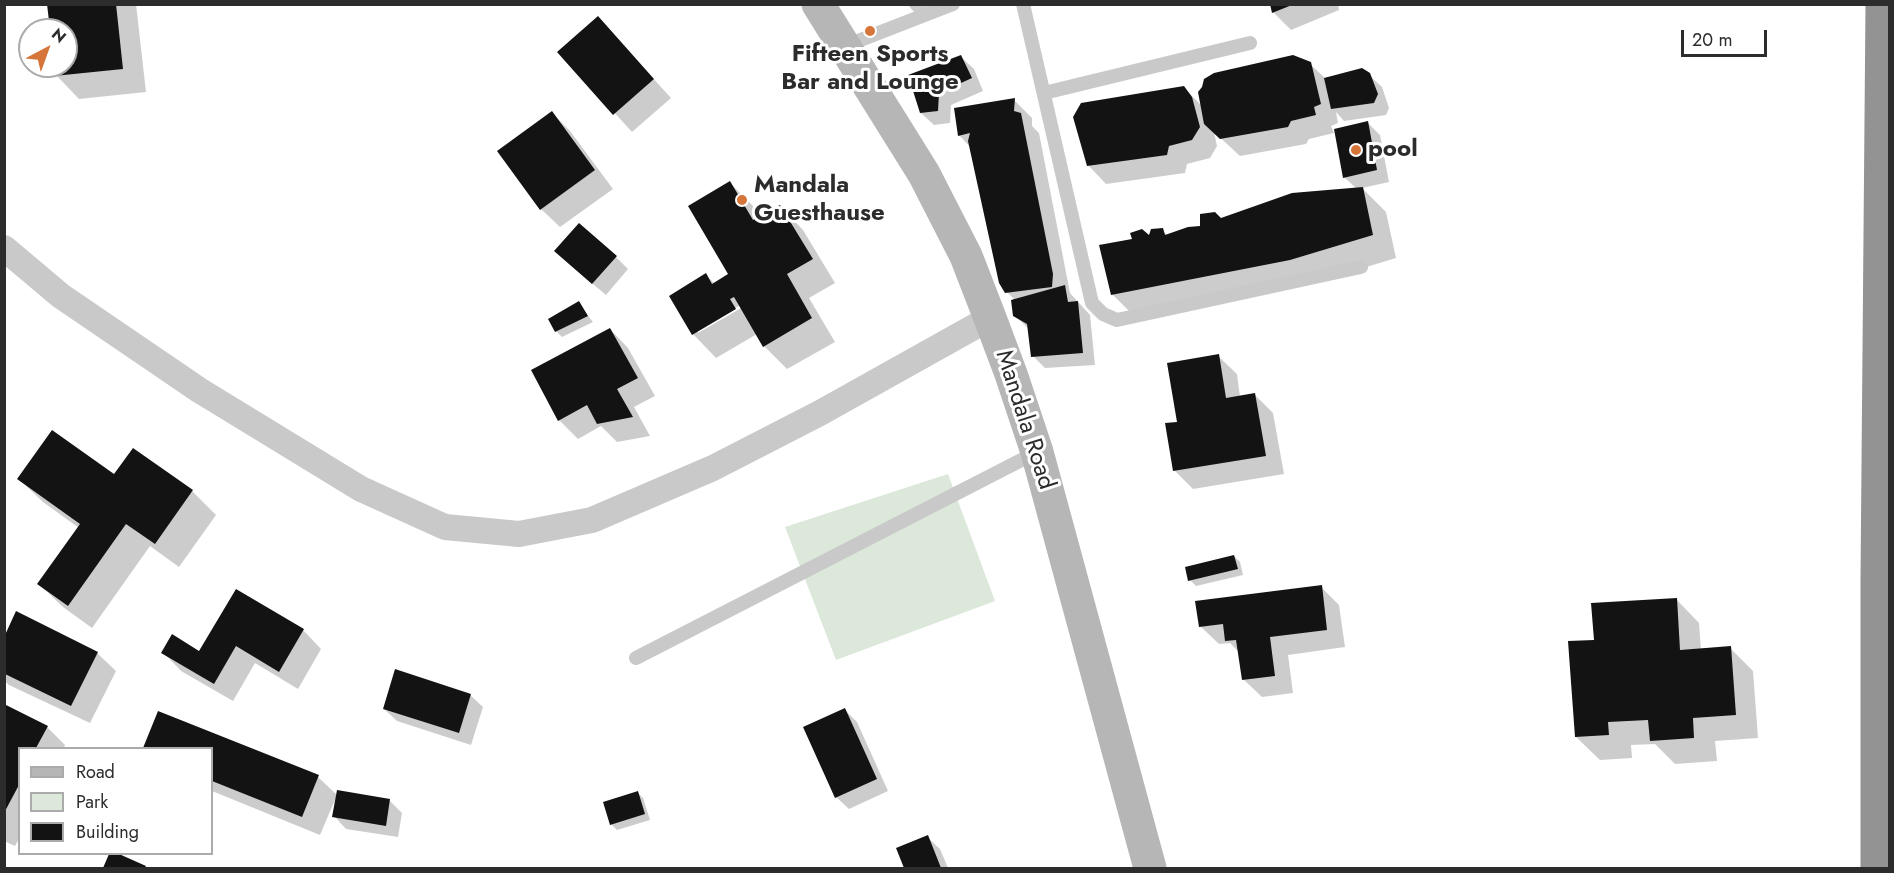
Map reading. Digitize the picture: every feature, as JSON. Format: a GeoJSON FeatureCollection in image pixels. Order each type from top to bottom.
{"type":"FeatureCollection","features":[{"type":"Feature","properties":{"kind":"highway"},"geometry":{"type":"LineString","coordinates":[[1877,868],[1882,4]]}},
{"type":"Feature","properties":{"kind":"street","name":"Mandala Road"},"geometry":{"type":"LineString","coordinates":[[818,4],[924,174],[966,256],[990,318],[1037,452],[1150,868]]}},
{"type":"Feature","properties":{"kind":"street"},"geometry":{"type":"LineString","coordinates":[[4,248],[61,296],[199,390],[361,489],[445,527],[519,534],[592,520],[713,468],[990,318]]}},
{"type":"Feature","properties":{"kind":"lane"},"geometry":{"type":"LineString","coordinates":[[845,46],[953,4]]}},
{"type":"Feature","properties":{"kind":"lane"},"geometry":{"type":"LineString","coordinates":[[1023,4],[1092,303],[1103,314],[1117,320],[1361,267]]}},
{"type":"Feature","properties":{"kind":"lane"},"geometry":{"type":"LineString","coordinates":[[1044,93],[1250,43]]}},
{"type":"Feature","properties":{"kind":"lane"},"geometry":{"type":"LineString","coordinates":[[636,658],[1037,452]]}},
{"type":"Feature","properties":{"kind":"green space"},"geometry":{"type":"Polygon","coordinates":[[[948,474],[995,601],[836,660],[785,527],[948,474]]]}},
{"type":"Feature","properties":{"kind":"building"},"geometry":{"type":"Polygon","coordinates":[[[47,4],[116,4],[123,69],[78,74],[78,18],[49,18],[47,4]]]}},
{"type":"Feature","properties":{"kind":"building"},"geometry":{"type":"Polygon","coordinates":[[[1270,4],[1292,4],[1292,5],[1272,13],[1270,4]]]}},
{"type":"Feature","properties":{"kind":"building"},"geometry":{"type":"Polygon","coordinates":[[[598,16],[654,79],[613,115],[557,52],[598,16]]]}},
{"type":"Feature","properties":{"kind":"building"},"geometry":{"type":"Polygon","coordinates":[[[961,55],[972,78],[939,93],[938,111],[920,113],[908,75],[961,55]]]}},
{"type":"Feature","properties":{"kind":"building"},"geometry":{"type":"Polygon","coordinates":[[[1293,55],[1311,62],[1321,104],[1314,107],[1316,115],[1291,121],[1288,127],[1220,139],[1204,124],[1198,92],[1204,79],[1214,73],[1293,55]]]}},
{"type":"Feature","properties":{"kind":"building"},"geometry":{"type":"Polygon","coordinates":[[[1362,68],[1370,73],[1378,94],[1374,103],[1331,109],[1324,78],[1362,68]]]}},
{"type":"Feature","properties":{"kind":"building"},"geometry":{"type":"Polygon","coordinates":[[[1184,86],[1192,97],[1200,127],[1192,140],[1169,146],[1167,155],[1087,166],[1073,117],[1081,103],[1184,86]]]}},
{"type":"Feature","properties":{"kind":"building"},"geometry":{"type":"Polygon","coordinates":[[[1015,98],[1014,111],[1021,113],[1053,274],[1052,287],[1005,293],[999,283],[968,141],[970,133],[958,136],[954,108],[1015,98]]]}},
{"type":"Feature","properties":{"kind":"building"},"geometry":{"type":"Polygon","coordinates":[[[552,111],[595,170],[540,210],[497,151],[552,111]]]}},
{"type":"Feature","properties":{"kind":"building","name":"pool"},"geometry":{"type":"Polygon","coordinates":[[[1368,121],[1377,170],[1343,178],[1334,129],[1368,121]]]}},
{"type":"Feature","properties":{"kind":"building"},"geometry":{"type":"Polygon","coordinates":[[[730,181],[753,220],[780,205],[813,259],[787,274],[812,318],[763,347],[734,297],[730,299],[736,309],[692,335],[669,296],[706,273],[712,284],[728,274],[688,206],[730,181]]]}},
{"type":"Feature","properties":{"kind":"building"},"geometry":{"type":"Polygon","coordinates":[[[1363,187],[1373,235],[1290,260],[1111,295],[1099,245],[1132,239],[1130,233],[1142,229],[1149,235],[1151,229],[1163,228],[1165,235],[1188,227],[1200,226],[1200,214],[1215,212],[1221,218],[1292,193],[1363,187]]]}},
{"type":"Feature","properties":{"kind":"building"},"geometry":{"type":"Polygon","coordinates":[[[579,223],[617,256],[592,284],[554,251],[579,223]]]}},
{"type":"Feature","properties":{"kind":"building"},"geometry":{"type":"Polygon","coordinates":[[[1065,285],[1068,302],[1078,301],[1083,353],[1031,357],[1027,324],[1013,316],[1011,300],[1065,285]]]}},
{"type":"Feature","properties":{"kind":"building"},"geometry":{"type":"Polygon","coordinates":[[[579,301],[588,316],[555,332],[548,319],[579,301]]]}},
{"type":"Feature","properties":{"kind":"building"},"geometry":{"type":"Polygon","coordinates":[[[610,328],[638,378],[617,389],[633,417],[597,424],[587,405],[558,421],[531,370],[610,328]]]}},
{"type":"Feature","properties":{"kind":"building"},"geometry":{"type":"Polygon","coordinates":[[[1219,354],[1226,398],[1255,393],[1266,456],[1173,471],[1165,423],[1177,422],[1167,363],[1219,354]]]}},
{"type":"Feature","properties":{"kind":"building"},"geometry":{"type":"Polygon","coordinates":[[[52,430],[114,474],[133,448],[193,490],[155,544],[126,524],[68,606],[37,584],[80,524],[17,479],[52,430]]]}},
{"type":"Feature","properties":{"kind":"building"},"geometry":{"type":"Polygon","coordinates":[[[1234,555],[1238,569],[1188,581],[1185,567],[1234,555]]]}},
{"type":"Feature","properties":{"kind":"building"},"geometry":{"type":"Polygon","coordinates":[[[1322,585],[1327,630],[1270,637],[1275,676],[1242,680],[1236,640],[1225,641],[1223,624],[1199,627],[1195,601],[1322,585]]]}},
{"type":"Feature","properties":{"kind":"building"},"geometry":{"type":"Polygon","coordinates":[[[236,589],[304,629],[279,672],[236,646],[214,684],[161,653],[172,634],[199,651],[236,589]]]}},
{"type":"Feature","properties":{"kind":"building"},"geometry":{"type":"Polygon","coordinates":[[[1677,598],[1680,650],[1731,646],[1736,715],[1693,718],[1694,738],[1650,741],[1648,720],[1608,722],[1609,735],[1575,737],[1568,641],[1594,640],[1591,603],[1677,598]]]}},
{"type":"Feature","properties":{"kind":"building"},"geometry":{"type":"Polygon","coordinates":[[[16,611],[98,652],[71,706],[5,674],[5,635],[16,611]]]}},
{"type":"Feature","properties":{"kind":"building"},"geometry":{"type":"Polygon","coordinates":[[[395,669],[471,694],[459,733],[383,709],[395,669]]]}},
{"type":"Feature","properties":{"kind":"building"},"geometry":{"type":"Polygon","coordinates":[[[4,704],[48,726],[37,747],[18,747],[18,787],[4,813],[4,704]]]}},
{"type":"Feature","properties":{"kind":"building"},"geometry":{"type":"Polygon","coordinates":[[[845,708],[877,779],[835,798],[803,727],[845,708]]]}},
{"type":"Feature","properties":{"kind":"building"},"geometry":{"type":"Polygon","coordinates":[[[158,711],[319,775],[302,817],[213,781],[213,747],[143,747],[158,711]]]}},
{"type":"Feature","properties":{"kind":"building"},"geometry":{"type":"Polygon","coordinates":[[[337,790],[390,799],[386,826],[332,817],[337,790]]]}},
{"type":"Feature","properties":{"kind":"building"},"geometry":{"type":"Polygon","coordinates":[[[638,791],[645,814],[610,825],[603,802],[638,791]]]}},
{"type":"Feature","properties":{"kind":"building"},"geometry":{"type":"Polygon","coordinates":[[[928,835],[941,868],[904,868],[896,848],[928,835]]]}},
{"type":"Feature","properties":{"kind":"building"},"geometry":{"type":"Polygon","coordinates":[[[109,855],[121,855],[146,866],[145,868],[103,868],[109,855]]]}},
{"type":"Feature","properties":{"kind":"place","name":"Fifteen Sports Bar and Lounge"},"geometry":{"type":"Point","coordinates":[870,31]}},
{"type":"Feature","properties":{"kind":"place","name":"pool"},"geometry":{"type":"Point","coordinates":[1356,150]}},
{"type":"Feature","properties":{"kind":"place","name":"Mandala Guesthause"},"geometry":{"type":"Point","coordinates":[742,200]}}]}
